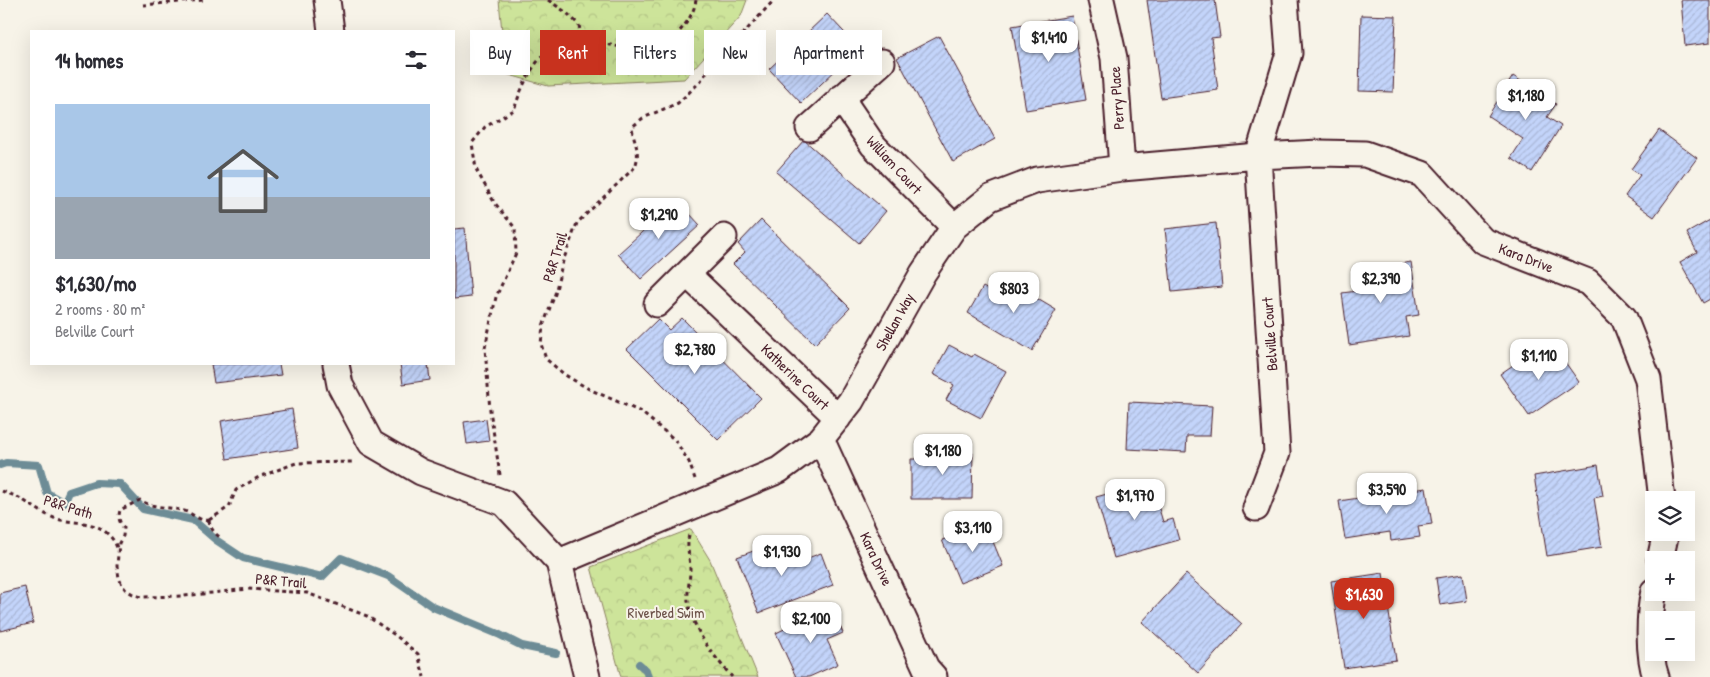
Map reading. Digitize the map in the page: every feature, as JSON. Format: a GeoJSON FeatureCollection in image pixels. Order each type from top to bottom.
{"type":"FeatureCollection","features":[{"type":"Feature","properties":{"kind":"street"},"geometry":{"type":"LineString","coordinates":[[326,0],[331,30]]}},
{"type":"Feature","properties":{"kind":"street","name":"Perry Place"},"geometry":{"type":"LineString","coordinates":[[1101,0],[1114,58],[1122,168]]}},
{"type":"Feature","properties":{"kind":"street"},"geometry":{"type":"LineString","coordinates":[[1258,156],[1289,53],[1285,0]]}},
{"type":"Feature","properties":{"kind":"street"},"geometry":{"type":"LineString","coordinates":[[809,128],[867,75]]}},
{"type":"Feature","properties":{"kind":"street","name":"William Court"},"geometry":{"type":"LineString","coordinates":[[841,98],[873,145],[954,227]]}},
{"type":"Feature","properties":{"kind":"street","name":"Kara Drive"},"geometry":{"type":"LineString","coordinates":[[1258,156],[1320,153],[1366,154],[1422,174],[1484,241],[1588,282],[1624,318],[1648,379],[1661,491]]}},
{"type":"Feature","properties":{"kind":"street","name":"Shellan Way"},"geometry":{"type":"LineString","coordinates":[[559,562],[779,470],[821,439],[851,401],[923,273],[954,227],[990,198],[1037,180],[1122,168],[1258,156]]}},
{"type":"Feature","properties":{"kind":"street","name":"Belville Court"},"geometry":{"type":"LineString","coordinates":[[1256,508],[1278,453],[1258,156]]}},
{"type":"Feature","properties":{"kind":"street"},"geometry":{"type":"LineString","coordinates":[[657,304],[724,237]]}},
{"type":"Feature","properties":{"kind":"street","name":"Katherine Court"},"geometry":{"type":"LineString","coordinates":[[687,274],[838,418]]}},
{"type":"Feature","properties":{"kind":"street"},"geometry":{"type":"LineString","coordinates":[[336,365],[340,385],[371,444],[421,472],[504,503],[559,562],[587,677]]}},
{"type":"Feature","properties":{"kind":"street","name":"Kara Drive"},"geometry":{"type":"LineString","coordinates":[[821,439],[926,668],[934,677]]}},
{"type":"Feature","properties":{"kind":"street"},"geometry":{"type":"LineString","coordinates":[[1652,601],[1650,608],[1652,666],[1656,677]]}},
{"type":"Feature","properties":{"kind":"path"},"geometry":{"type":"LineString","coordinates":[[143,6],[204,0]]}},
{"type":"Feature","properties":{"kind":"path"},"geometry":{"type":"LineString","coordinates":[[548,0],[567,13],[579,25],[580,30]]}},
{"type":"Feature","properties":{"kind":"path"},"geometry":{"type":"LineString","coordinates":[[606,45],[647,51],[664,47],[684,26],[695,9],[696,0]]}},
{"type":"Feature","properties":{"kind":"path","name":"P&R Trail"},"geometry":{"type":"LineString","coordinates":[[702,502],[689,462],[675,440],[641,412],[589,389],[565,375],[546,359],[541,344],[542,326],[555,294],[562,264],[577,223],[636,167],[639,156],[632,126],[650,114],[678,103],[700,82],[721,51],[742,35],[774,0]]}},
{"type":"Feature","properties":{"kind":"path"},"geometry":{"type":"LineString","coordinates":[[504,503],[490,410],[485,348],[496,296],[516,253],[515,228],[494,202],[476,169],[472,143],[485,127],[514,110],[520,91],[535,63],[540,59]]}},
{"type":"Feature","properties":{"kind":"path"},"geometry":{"type":"LineString","coordinates":[[221,538],[214,533],[210,526],[210,520],[229,506],[236,490],[259,477],[296,463],[362,461],[386,452]]}},
{"type":"Feature","properties":{"kind":"path","name":"P&R Path"},"geometry":{"type":"LineString","coordinates":[[2,491],[22,499],[36,510],[56,518],[100,528],[109,535],[116,545],[119,578],[126,590],[133,594]]}},
{"type":"Feature","properties":{"kind":"path","name":"P&R Path"},"geometry":{"type":"LineString","coordinates":[[117,554],[124,528],[119,517],[120,510],[140,500],[148,505],[183,510],[205,521],[210,520]]}},
{"type":"Feature","properties":{"kind":"path"},"geometry":{"type":"LineString","coordinates":[[702,502],[688,542],[690,568],[688,600],[697,631],[732,677]]}},
{"type":"Feature","properties":{"kind":"path","name":"P&R Trail"},"geometry":{"type":"LineString","coordinates":[[133,594],[141,597],[184,596],[248,589],[307,592],[367,616],[395,635],[418,654],[424,677]]}},
{"type":"Feature","properties":{"kind":"green space"},"geometry":{"type":"Polygon","coordinates":[[[499,0],[747,0],[741,16],[728,30],[704,30],[704,57],[694,68],[694,30],[616,30],[616,75],[688,75],[684,79],[548,86],[510,75],[530,75],[530,30],[502,30],[499,0]]]}},
{"type":"Feature","properties":{"kind":"green space","name":"Riverbed Swim"},"geometry":{"type":"Polygon","coordinates":[[[691,529],[710,560],[758,677],[621,677],[591,567],[691,529]]]}},
{"type":"Feature","properties":{"kind":"building"},"geometry":{"type":"Polygon","coordinates":[[[1147,0],[1215,0],[1220,37],[1211,38],[1218,90],[1161,98],[1147,0]]]}},
{"type":"Feature","properties":{"kind":"building"},"geometry":{"type":"Polygon","coordinates":[[[1681,0],[1710,0],[1710,43],[1685,46],[1681,0]]]}},
{"type":"Feature","properties":{"kind":"building"},"geometry":{"type":"Polygon","coordinates":[[[827,14],[842,30],[810,30],[827,14]]]}},
{"type":"Feature","properties":{"kind":"building"},"geometry":{"type":"Polygon","coordinates":[[[1361,15],[1396,16],[1393,92],[1359,91],[1361,15]]]}},
{"type":"Feature","properties":{"kind":"building"},"geometry":{"type":"Polygon","coordinates":[[[1072,16],[1086,100],[1026,110],[1012,26],[1072,16]]]}},
{"type":"Feature","properties":{"kind":"building"},"geometry":{"type":"Polygon","coordinates":[[[939,36],[995,139],[953,162],[897,58],[939,36]]]}},
{"type":"Feature","properties":{"kind":"building"},"geometry":{"type":"Polygon","coordinates":[[[776,62],[776,75],[831,75],[801,103],[769,69],[776,62]]]}},
{"type":"Feature","properties":{"kind":"building"},"geometry":{"type":"Polygon","coordinates":[[[1513,76],[1556,104],[1547,117],[1561,126],[1532,172],[1511,158],[1523,139],[1488,116],[1513,76]]]}},
{"type":"Feature","properties":{"kind":"building"},"geometry":{"type":"Polygon","coordinates":[[[1659,130],[1697,158],[1654,217],[1625,196],[1640,175],[1631,169],[1659,130]]]}},
{"type":"Feature","properties":{"kind":"building"},"geometry":{"type":"Polygon","coordinates":[[[804,140],[886,211],[859,243],[776,172],[804,140]]]}},
{"type":"Feature","properties":{"kind":"building"},"geometry":{"type":"Polygon","coordinates":[[[677,200],[700,225],[641,279],[618,254],[677,200]]]}},
{"type":"Feature","properties":{"kind":"building"},"geometry":{"type":"Polygon","coordinates":[[[761,220],[850,308],[815,344],[733,264],[745,252],[738,244],[761,220]]]}},
{"type":"Feature","properties":{"kind":"building"},"geometry":{"type":"Polygon","coordinates":[[[1710,220],[1710,299],[1703,303],[1680,262],[1697,252],[1687,233],[1710,220]]]}},
{"type":"Feature","properties":{"kind":"building"},"geometry":{"type":"Polygon","coordinates":[[[1216,223],[1222,287],[1172,292],[1165,229],[1216,223]]]}},
{"type":"Feature","properties":{"kind":"building"},"geometry":{"type":"Polygon","coordinates":[[[465,228],[471,297],[455,299],[455,229],[465,228]]]}},
{"type":"Feature","properties":{"kind":"building"},"geometry":{"type":"Polygon","coordinates":[[[1411,262],[1419,315],[1406,317],[1409,336],[1349,345],[1342,293],[1357,291],[1354,271],[1411,262]]]}},
{"type":"Feature","properties":{"kind":"building"},"geometry":{"type":"Polygon","coordinates":[[[1009,282],[1056,310],[1032,351],[968,313],[983,287],[1001,297],[1009,282]]]}},
{"type":"Feature","properties":{"kind":"building"},"geometry":{"type":"Polygon","coordinates":[[[682,318],[761,398],[718,440],[627,349],[658,319],[669,330],[682,318]]]}},
{"type":"Feature","properties":{"kind":"building"},"geometry":{"type":"Polygon","coordinates":[[[949,345],[972,357],[974,354],[1006,371],[981,418],[946,400],[954,385],[933,374],[949,345]]]}},
{"type":"Feature","properties":{"kind":"building"},"geometry":{"type":"Polygon","coordinates":[[[1532,352],[1540,364],[1558,352],[1579,382],[1529,416],[1500,374],[1532,352]]]}},
{"type":"Feature","properties":{"kind":"building"},"geometry":{"type":"Polygon","coordinates":[[[211,365],[279,365],[281,375],[214,383],[211,365]]]}},
{"type":"Feature","properties":{"kind":"building"},"geometry":{"type":"Polygon","coordinates":[[[400,365],[428,365],[430,380],[403,384],[400,365]]]}},
{"type":"Feature","properties":{"kind":"building"},"geometry":{"type":"Polygon","coordinates":[[[1129,402],[1212,406],[1210,436],[1187,436],[1186,452],[1127,449],[1129,402]]]}},
{"type":"Feature","properties":{"kind":"building"},"geometry":{"type":"Polygon","coordinates":[[[292,409],[298,448],[227,459],[221,421],[292,409]]]}},
{"type":"Feature","properties":{"kind":"building"},"geometry":{"type":"Polygon","coordinates":[[[486,419],[489,441],[467,444],[464,422],[486,419]]]}},
{"type":"Feature","properties":{"kind":"building"},"geometry":{"type":"Polygon","coordinates":[[[927,451],[973,452],[972,499],[911,499],[911,459],[927,459],[927,451]]]}},
{"type":"Feature","properties":{"kind":"building"},"geometry":{"type":"Polygon","coordinates":[[[1598,465],[1603,496],[1594,498],[1602,547],[1547,556],[1534,476],[1598,465]]]}},
{"type":"Feature","properties":{"kind":"building"},"geometry":{"type":"Polygon","coordinates":[[[1151,482],[1163,522],[1173,519],[1179,540],[1114,558],[1096,497],[1151,482]]]}},
{"type":"Feature","properties":{"kind":"building"},"geometry":{"type":"Polygon","coordinates":[[[1426,488],[1432,524],[1418,526],[1420,537],[1391,541],[1390,532],[1345,539],[1339,501],[1426,488]]]}},
{"type":"Feature","properties":{"kind":"building"},"geometry":{"type":"Polygon","coordinates":[[[985,522],[1003,566],[960,583],[942,540],[985,522]]]}},
{"type":"Feature","properties":{"kind":"building"},"geometry":{"type":"Polygon","coordinates":[[[778,542],[787,566],[821,553],[833,585],[759,613],[737,557],[778,542]]]}},
{"type":"Feature","properties":{"kind":"building"},"geometry":{"type":"Polygon","coordinates":[[[1383,573],[1396,660],[1344,668],[1331,581],[1383,573]]]}},
{"type":"Feature","properties":{"kind":"building"},"geometry":{"type":"Polygon","coordinates":[[[1186,574],[1242,624],[1198,673],[1142,622],[1186,574]]]}},
{"type":"Feature","properties":{"kind":"building"},"geometry":{"type":"Polygon","coordinates":[[[1463,574],[1467,601],[1440,605],[1436,578],[1463,574]]]}},
{"type":"Feature","properties":{"kind":"building"},"geometry":{"type":"Polygon","coordinates":[[[25,587],[33,623],[0,631],[0,593],[25,587]]]}},
{"type":"Feature","properties":{"kind":"building"},"geometry":{"type":"Polygon","coordinates":[[[831,607],[843,633],[827,640],[838,664],[809,677],[796,677],[776,633],[831,607]]]}},
{"type":"Feature","properties":{"kind":"waterway"},"geometry":{"type":"LineString","coordinates":[[0,465],[6,463],[39,465],[47,493],[64,503],[69,492],[96,483],[120,484],[143,509],[193,520],[216,540],[243,558],[322,577],[341,558],[388,576],[433,607],[522,646],[556,653]]}},
{"type":"Feature","properties":{"kind":"waterway"},"geometry":{"type":"LineString","coordinates":[[639,664],[646,670],[648,677]]}}]}
